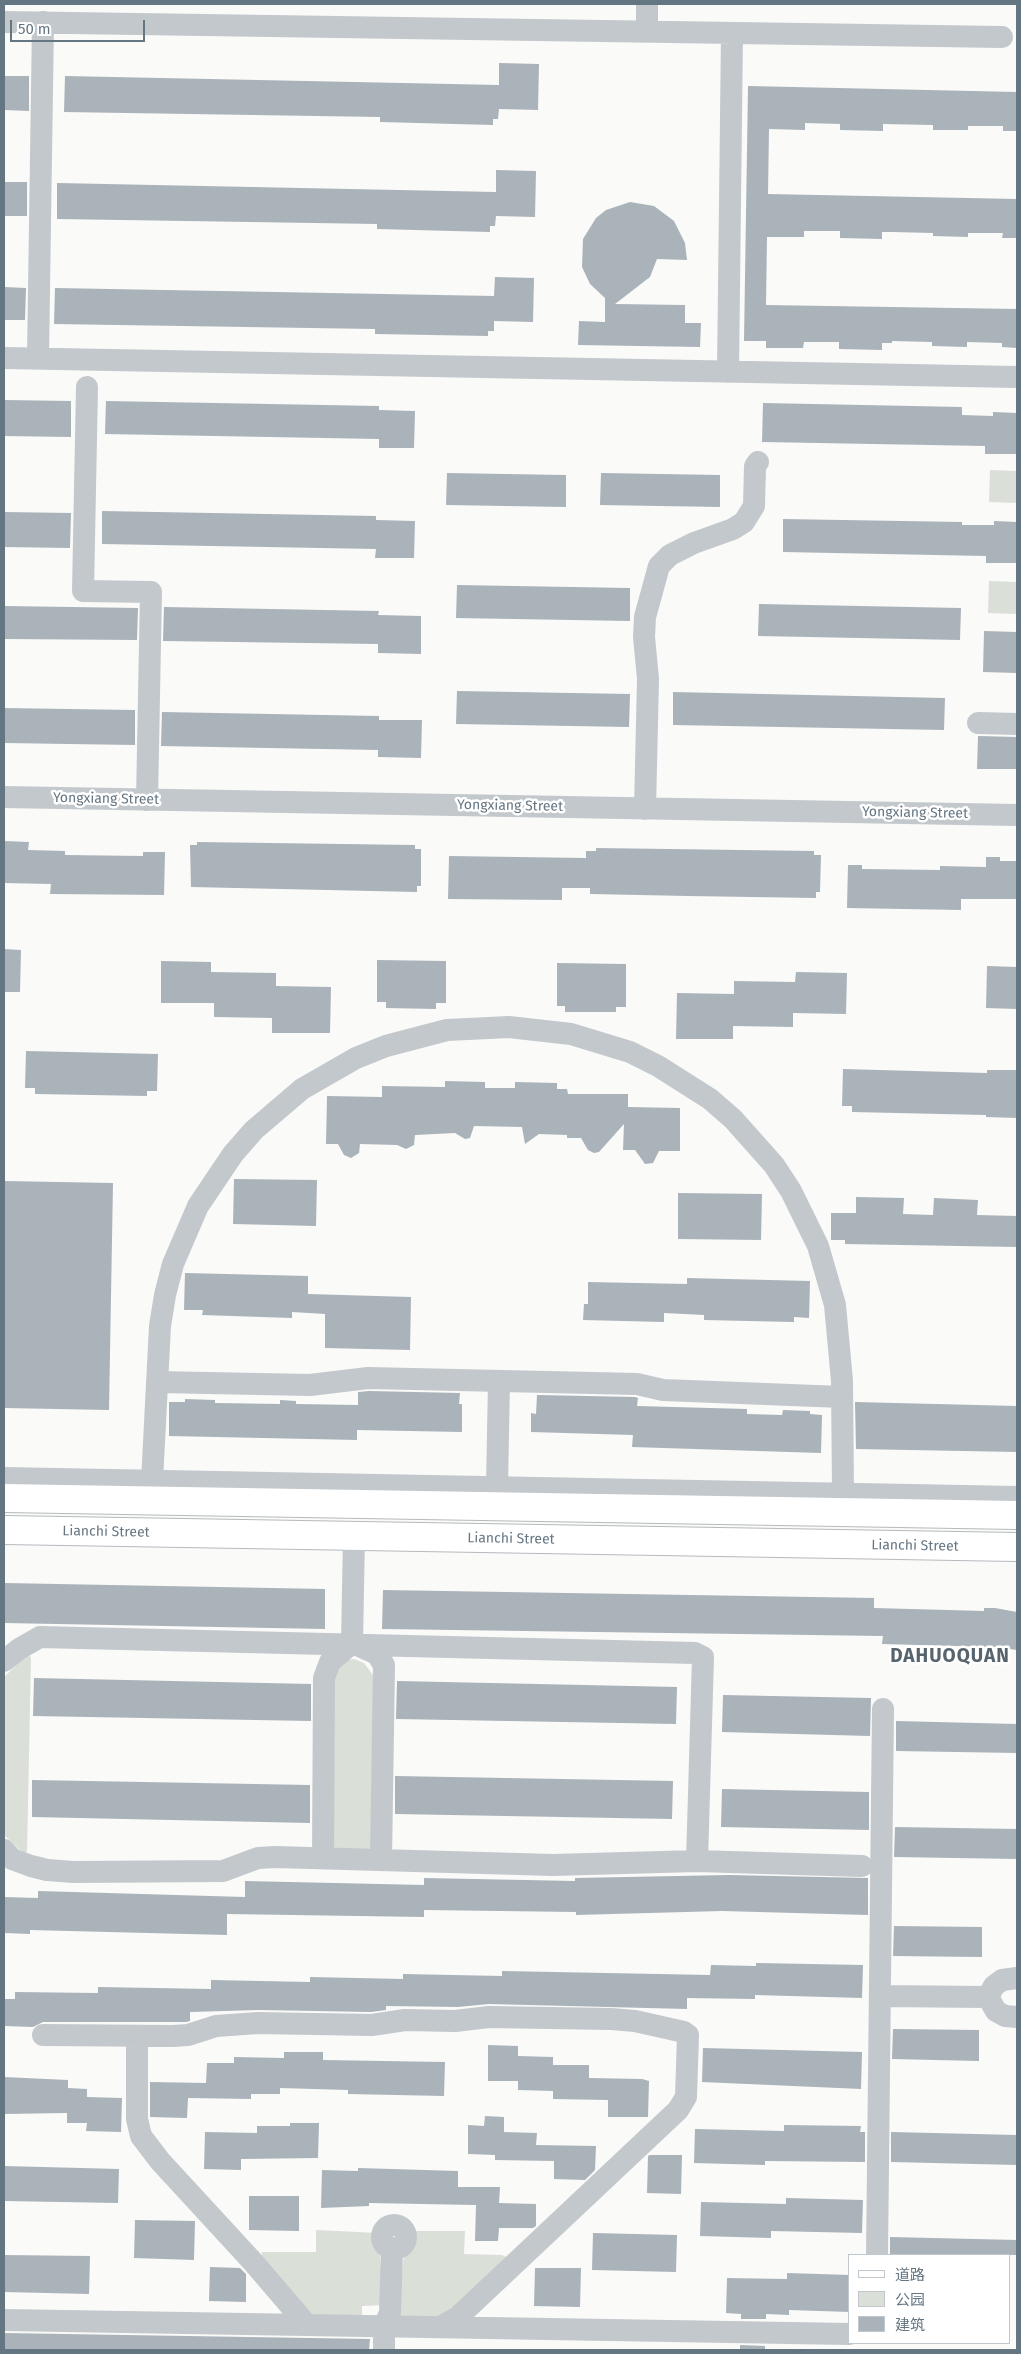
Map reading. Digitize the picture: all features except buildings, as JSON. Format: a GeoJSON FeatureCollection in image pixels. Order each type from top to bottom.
{"type":"FeatureCollection","features":[{"type":"Feature","properties":{"kind":"main road"},"geometry":{"type":"LineString","coordinates":[[4,1498],[1017,1515]]}},
{"type":"Feature","properties":{"kind":"main road","name":"Lianchi Street"},"geometry":{"type":"LineString","coordinates":[[4,1530],[1017,1548]]}},
{"type":"Feature","properties":{"kind":"street"},"geometry":{"type":"LineString","coordinates":[[646,31],[647,4]]}},
{"type":"Feature","properties":{"kind":"street"},"geometry":{"type":"LineString","coordinates":[[4,22],[1002,37]]}},
{"type":"Feature","properties":{"kind":"street"},"geometry":{"type":"LineString","coordinates":[[38,358],[43,22]]}},
{"type":"Feature","properties":{"kind":"street"},"geometry":{"type":"LineString","coordinates":[[728,372],[732,33]]}},
{"type":"Feature","properties":{"kind":"street"},"geometry":{"type":"LineString","coordinates":[[4,358],[1017,377]]}},
{"type":"Feature","properties":{"kind":"street"},"geometry":{"type":"LineString","coordinates":[[87,387],[84,591],[151,592],[147,800]]}},
{"type":"Feature","properties":{"kind":"street"},"geometry":{"type":"LineString","coordinates":[[645,809],[648,679],[644,637],[645,617],[659,566],[670,555],[694,543],[733,529],[744,522],[754,506],[755,466],[758,462]]}},
{"type":"Feature","properties":{"kind":"street"},"geometry":{"type":"LineString","coordinates":[[978,723],[1017,724]]}},
{"type":"Feature","properties":{"kind":"street","name":"Yongxiang Street"},"geometry":{"type":"LineString","coordinates":[[4,798],[1017,815]]}},
{"type":"Feature","properties":{"kind":"street"},"geometry":{"type":"LineString","coordinates":[[152,1481],[160,1326],[165,1295],[184,1235],[214,1179],[254,1130],[302,1089],[356,1058],[401,1041],[447,1030],[509,1026],[571,1034],[637,1056],[685,1081],[710,1099],[755,1141],[791,1191],[818,1246],[835,1305],[842,1397],[843,1494]]}},
{"type":"Feature","properties":{"kind":"street"},"geometry":{"type":"LineString","coordinates":[[157,1382],[310,1385],[368,1378],[637,1384],[663,1390],[842,1397]]}},
{"type":"Feature","properties":{"kind":"street"},"geometry":{"type":"LineString","coordinates":[[497,1487],[499,1381]]}},
{"type":"Feature","properties":{"kind":"street"},"geometry":{"type":"LineString","coordinates":[[4,1478],[1017,1497]]}},
{"type":"Feature","properties":{"kind":"street"},"geometry":{"type":"LineString","coordinates":[[323,1858],[324,1678],[330,1662],[352,1643],[354,1536]]}},
{"type":"Feature","properties":{"kind":"street"},"geometry":{"type":"LineString","coordinates":[[4,1661],[20,1648],[40,1637],[352,1643],[695,1653],[703,1657],[697,1861]]}},
{"type":"Feature","properties":{"kind":"street"},"geometry":{"type":"LineString","coordinates":[[352,1643],[377,1654],[384,1664],[381,1860]]}},
{"type":"Feature","properties":{"kind":"street"},"geometry":{"type":"LineString","coordinates":[[877,2254],[883,1709]]}},
{"type":"Feature","properties":{"kind":"street"},"geometry":{"type":"LineString","coordinates":[[4,1850],[12,1859],[31,1866],[47,1870],[74,1872],[223,1871],[258,1858],[323,1858],[553,1865],[697,1861],[862,1866]]}},
{"type":"Feature","properties":{"kind":"street"},"geometry":{"type":"LineString","coordinates":[[988,1997],[994,1986],[1002,1980],[1017,1978]]}},
{"type":"Feature","properties":{"kind":"street"},"geometry":{"type":"LineString","coordinates":[[880,1996],[988,1997]]}},
{"type":"Feature","properties":{"kind":"street"},"geometry":{"type":"LineString","coordinates":[[988,1997],[996,2011],[1005,2016],[1017,2017]]}},
{"type":"Feature","properties":{"kind":"street"},"geometry":{"type":"LineString","coordinates":[[43,2036],[188,2035],[216,2026],[258,2023],[372,2025],[392,2021],[455,2021],[490,2017],[635,2021],[684,2032],[688,2035],[686,2097],[678,2110],[458,2317],[440,2327]]}},
{"type":"Feature","properties":{"kind":"street"},"geometry":{"type":"LineString","coordinates":[[137,2036],[137,2119],[141,2136],[160,2161],[253,2262],[307,2325]]}},
{"type":"Feature","properties":{"kind":"street"},"geometry":{"type":"LineString","coordinates":[[384,2350],[384,2326],[390,2313],[392,2248]]}},
{"type":"Feature","properties":{"kind":"street"},"geometry":{"type":"LineString","coordinates":[[4,2320],[848,2334]]}},
{"type":"Feature","properties":{"kind":"green space"},"geometry":{"type":"Polygon","coordinates":[[[990,470],[1017,471],[1017,503],[989,502],[990,470]]]}},
{"type":"Feature","properties":{"kind":"green space"},"geometry":{"type":"Polygon","coordinates":[[[989,581],[1017,582],[1017,614],[988,613],[989,581]]]}},
{"type":"Feature","properties":{"kind":"green space"},"geometry":{"type":"Polygon","coordinates":[[[27,1655],[31,1657],[27,1852],[22,1852],[4,1835],[4,1677],[27,1655]]]}},
{"type":"Feature","properties":{"kind":"green space"},"geometry":{"type":"Polygon","coordinates":[[[354,1659],[364,1663],[375,1678],[373,1846],[362,1855],[331,1852],[331,1672],[345,1660],[354,1659]]]}},
{"type":"Feature","properties":{"kind":"green space"},"geometry":{"type":"Polygon","coordinates":[[[316,2230],[378,2233],[384,2305],[362,2306],[362,2321],[319,2321],[261,2260],[262,2252],[316,2252],[316,2230]]]}},
{"type":"Feature","properties":{"kind":"green space"},"geometry":{"type":"Polygon","coordinates":[[[412,2231],[465,2231],[464,2254],[502,2255],[506,2257],[444,2321],[398,2316],[403,2260],[407,2254],[412,2231]]]}},
{"type":"Feature","properties":{"kind":"district","name":"DAHUOQUAN"},"geometry":{"type":"Point","coordinates":[950,1657]}}]}
